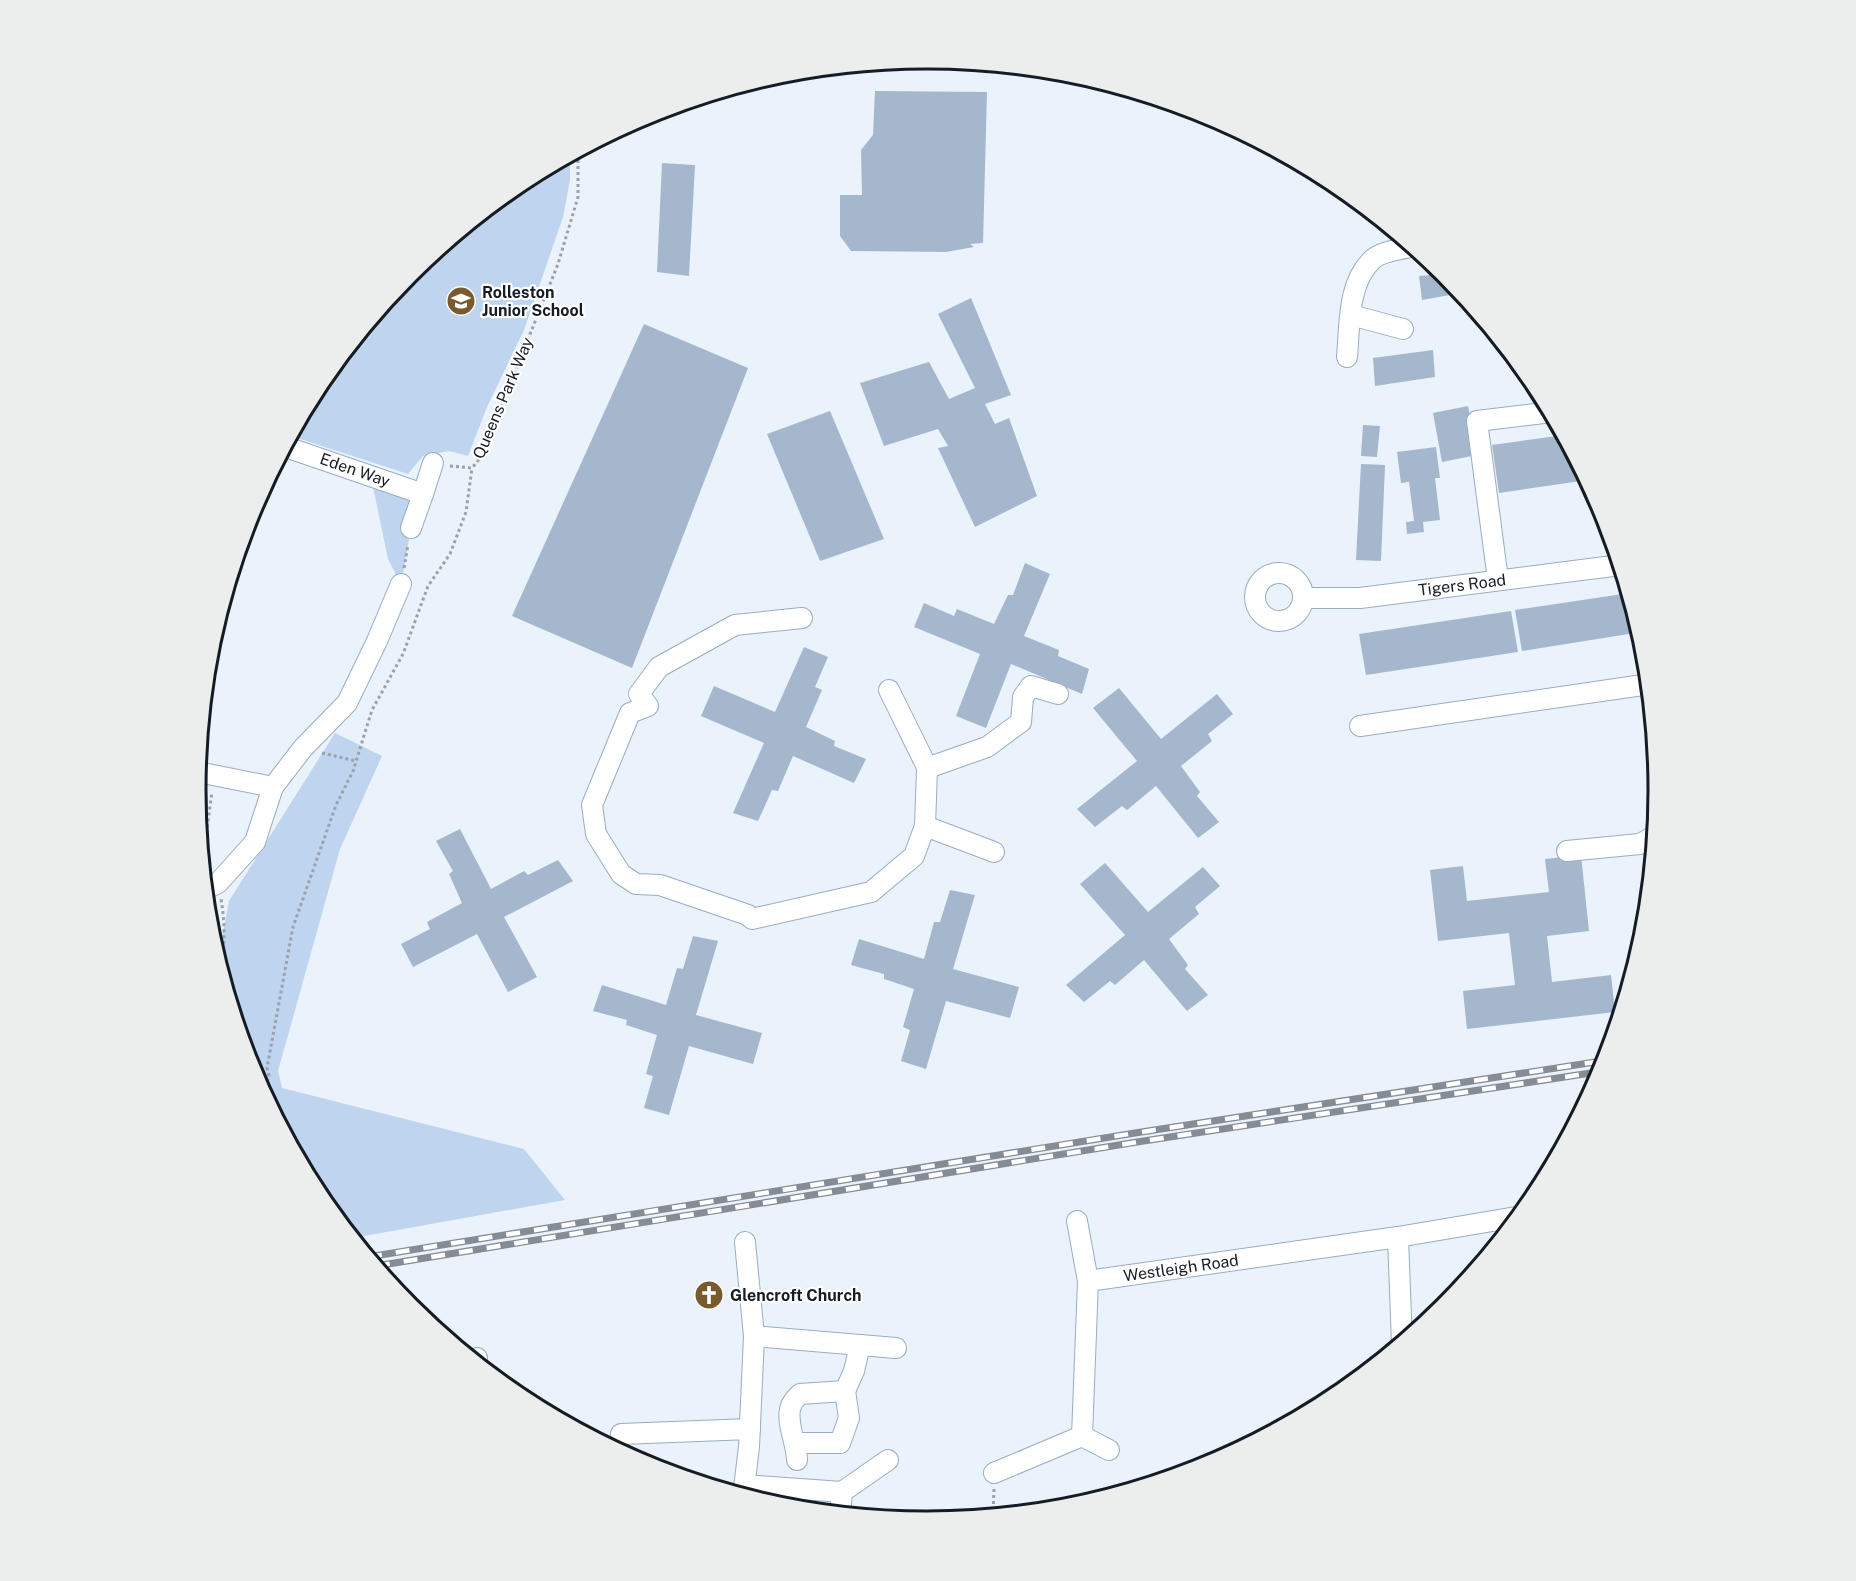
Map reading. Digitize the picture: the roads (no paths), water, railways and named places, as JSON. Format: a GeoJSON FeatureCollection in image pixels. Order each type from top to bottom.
{"type":"FeatureCollection","features":[{"type":"Feature","properties":{"kind":"street"},"geometry":{"type":"LineString","coordinates":[[1347,357],[1357,282],[1374,259],[1405,249]]}},
{"type":"Feature","properties":{"kind":"street"},"geometry":{"type":"LineString","coordinates":[[1351,315],[1403,329]]}},
{"type":"Feature","properties":{"kind":"street"},"geometry":{"type":"LineString","coordinates":[[1498,580],[1477,421],[1542,413]]}},
{"type":"Feature","properties":{"kind":"street","name":"Eden Way"},"geometry":{"type":"LineString","coordinates":[[293,449],[423,494]]}},
{"type":"Feature","properties":{"kind":"street"},"geometry":{"type":"LineString","coordinates":[[411,528],[433,463]]}},
{"type":"Feature","properties":{"kind":"street","name":"Tigers Road"},"geometry":{"type":"LineString","coordinates":[[1303,598],[1360,598],[1613,566]]}},
{"type":"Feature","properties":{"kind":"street"},"geometry":{"type":"LineString","coordinates":[[213,885],[255,842],[273,786],[303,748],[347,703],[401,584]]}},
{"type":"Feature","properties":{"kind":"street"},"geometry":{"type":"LineString","coordinates":[[802,618],[735,625],[659,667],[639,694],[648,706],[630,713],[592,804],[596,834],[621,874],[636,884],[660,885],[748,915],[752,919],[871,892],[914,856],[925,826],[927,769],[987,747],[1021,722],[1023,697],[1031,686],[1058,694]]}},
{"type":"Feature","properties":{"kind":"street"},"geometry":{"type":"LineString","coordinates":[[1360,726],[1641,685]]}},
{"type":"Feature","properties":{"kind":"street"},"geometry":{"type":"LineString","coordinates":[[889,690],[926,765],[933,766]]}},
{"type":"Feature","properties":{"kind":"street"},"geometry":{"type":"LineString","coordinates":[[207,773],[273,786]]}},
{"type":"Feature","properties":{"kind":"street"},"geometry":{"type":"LineString","coordinates":[[925,826],[994,852]]}},
{"type":"Feature","properties":{"kind":"street"},"geometry":{"type":"LineString","coordinates":[[1567,851],[1640,844],[1648,840]]}},
{"type":"Feature","properties":{"kind":"street","name":"Westleigh Road"},"geometry":{"type":"LineString","coordinates":[[1088,1281],[1398,1237],[1508,1218]]}},
{"type":"Feature","properties":{"kind":"street"},"geometry":{"type":"LineString","coordinates":[[1077,1221],[1088,1281],[1082,1436]]}},
{"type":"Feature","properties":{"kind":"street"},"geometry":{"type":"LineString","coordinates":[[1398,1237],[1402,1335]]}},
{"type":"Feature","properties":{"kind":"street"},"geometry":{"type":"LineString","coordinates":[[744,1242],[754,1336],[750,1429],[744,1488]]}},
{"type":"Feature","properties":{"kind":"street"},"geometry":{"type":"LineString","coordinates":[[754,1336],[896,1348]]}},
{"type":"Feature","properties":{"kind":"street"},"geometry":{"type":"LineString","coordinates":[[845,1391],[800,1394],[790,1406],[790,1430],[796,1452],[840,1443],[849,1418],[845,1391],[854,1371],[860,1345]]}},
{"type":"Feature","properties":{"kind":"street"},"geometry":{"type":"LineString","coordinates":[[621,1434],[750,1429]]}},
{"type":"Feature","properties":{"kind":"street"},"geometry":{"type":"LineString","coordinates":[[1082,1436],[1109,1450]]}},
{"type":"Feature","properties":{"kind":"street"},"geometry":{"type":"LineString","coordinates":[[994,1473],[1082,1436]]}},
{"type":"Feature","properties":{"kind":"street"},"geometry":{"type":"LineString","coordinates":[[754,1490],[842,1492],[888,1460]]}},
{"type":"Feature","properties":{"kind":"street"},"geometry":{"type":"LineString","coordinates":[[841,1507],[842,1492]]}},
{"type":"Feature","properties":{"kind":"railway"},"geometry":{"type":"LineString","coordinates":[[377,1256],[1135,1133],[1597,1062]]}},
{"type":"Feature","properties":{"kind":"railway"},"geometry":{"type":"LineString","coordinates":[[385,1265],[1137,1142],[1592,1073]]}},
{"type":"Feature","properties":{"kind":"place","name":"Rolleston Junior School"},"geometry":{"type":"Point","coordinates":[461,301]}},
{"type":"Feature","properties":{"kind":"place","name":"Glencroft Church"},"geometry":{"type":"Point","coordinates":[709,1295]}}]}
